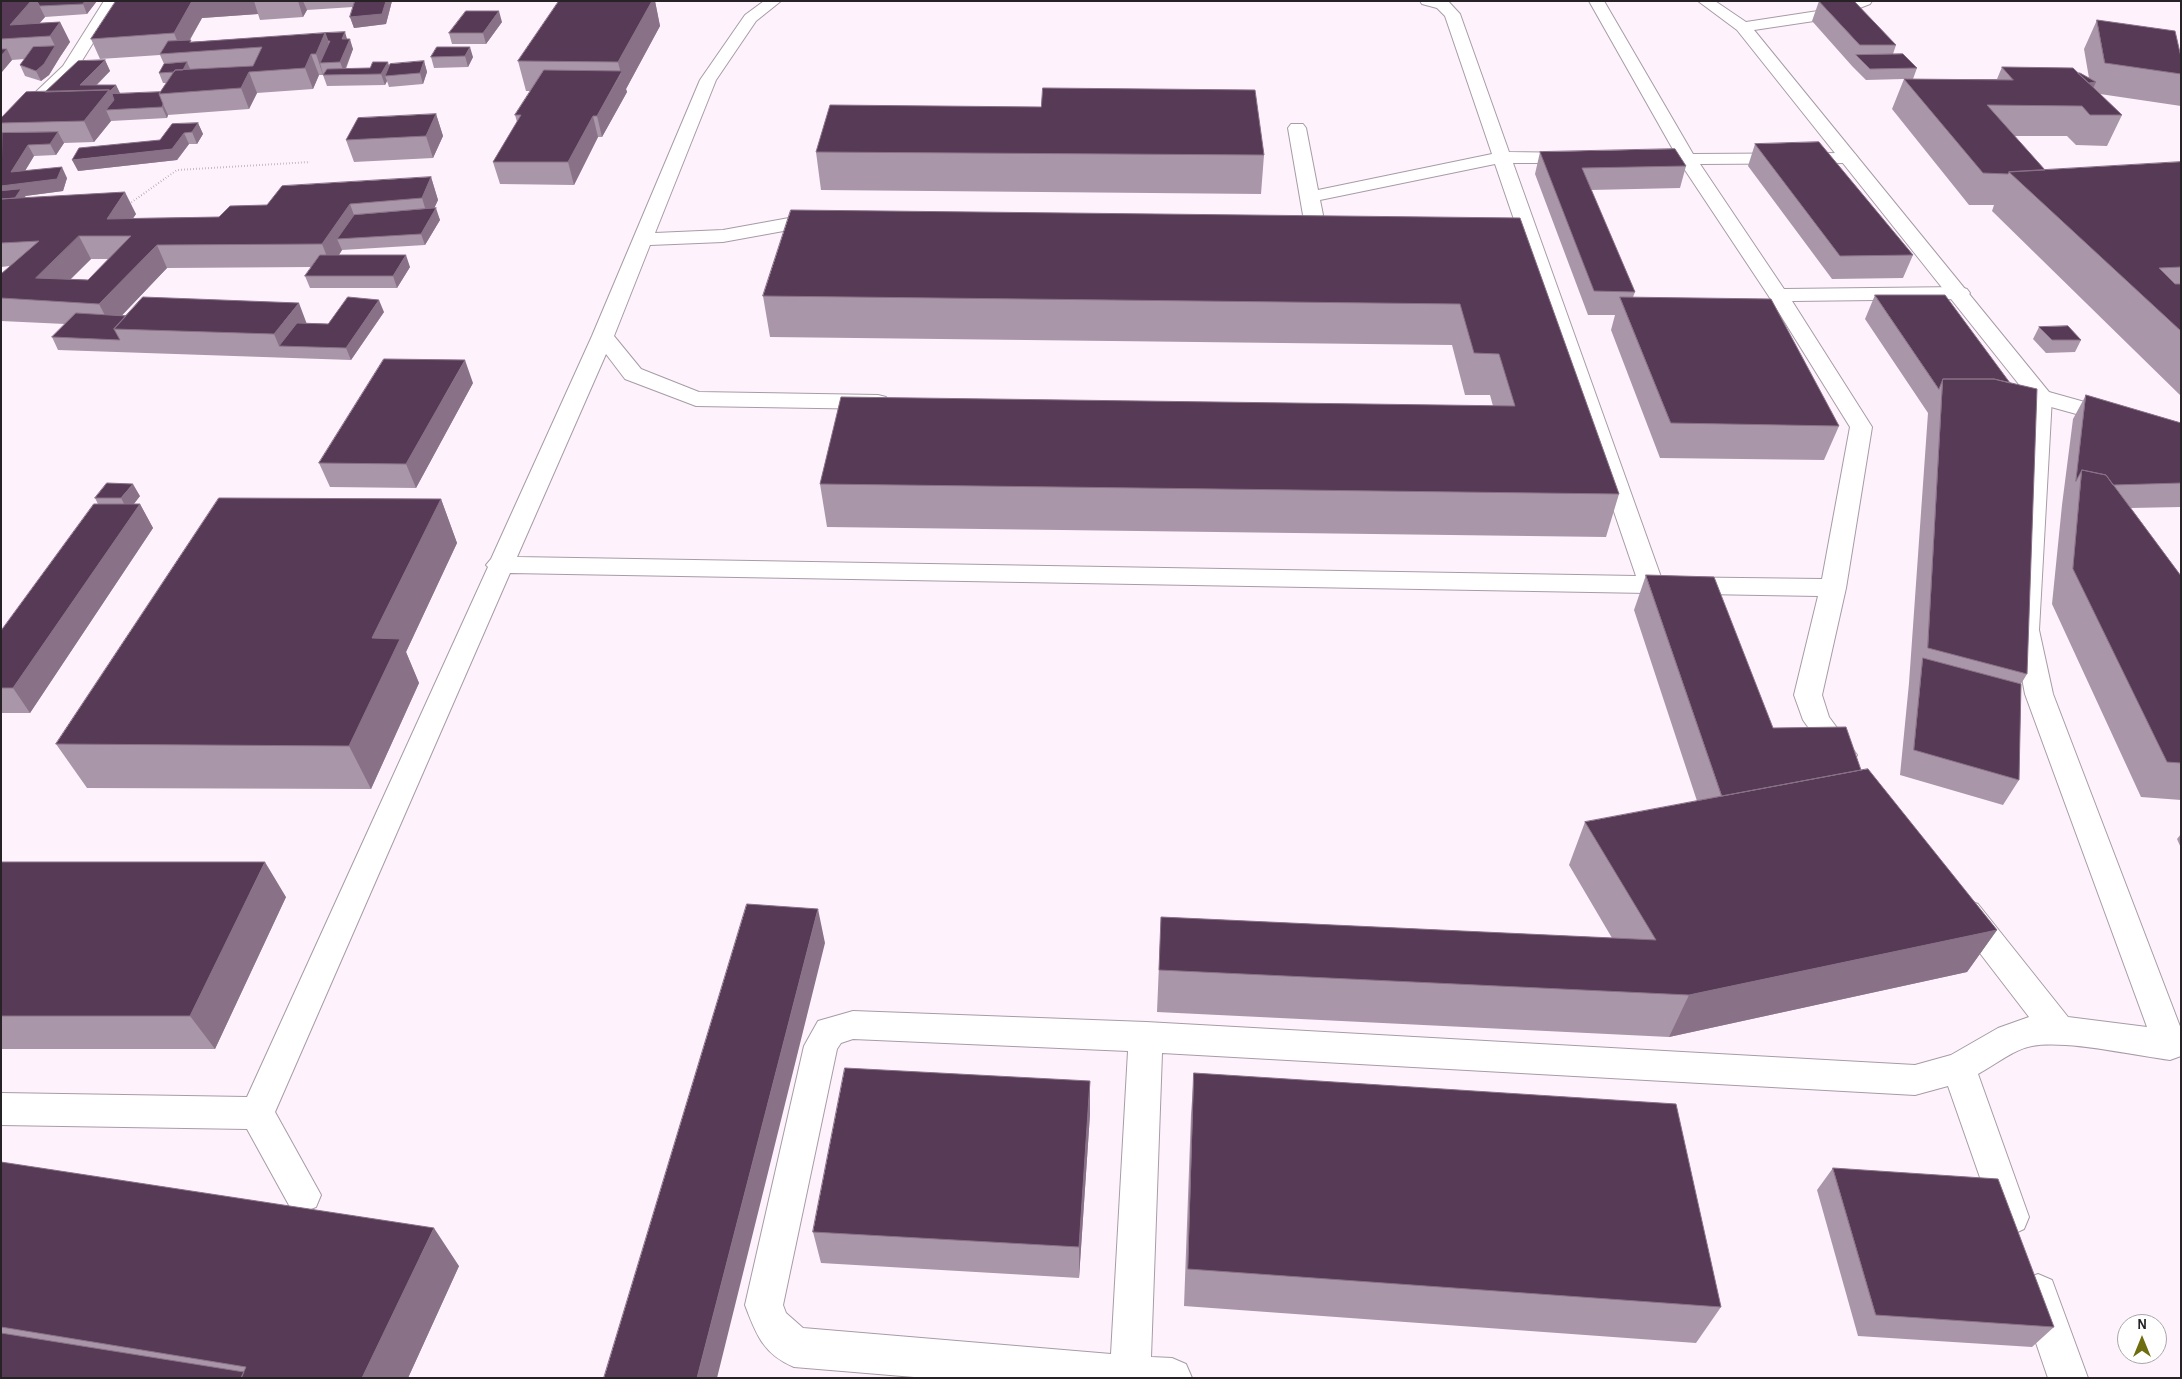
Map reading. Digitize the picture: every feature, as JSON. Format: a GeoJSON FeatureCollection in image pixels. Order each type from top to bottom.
{"type":"FeatureCollection","features":[{"type":"Feature","properties":{"kind":"street"},"geometry":{"type":"LineString","coordinates":[[1,135],[69,69],[112,1]]}},
{"type":"Feature","properties":{"kind":"street"},"geometry":{"type":"LineString","coordinates":[[257,1113],[499,565],[603,336],[708,80],[750,18],[774,1]]}},
{"type":"Feature","properties":{"kind":"street"},"geometry":{"type":"LineString","coordinates":[[1427,1],[1442,4],[1452,14],[1502,157],[1520,238],[1651,584]]}},
{"type":"Feature","properties":{"kind":"street"},"geometry":{"type":"LineString","coordinates":[[1596,1],[1687,159],[1778,294],[1861,427],[1833,588],[1808,695],[1810,708],[1818,724],[1855,771]]}},
{"type":"Feature","properties":{"kind":"street"},"geometry":{"type":"LineString","coordinates":[[1705,1],[1743,27],[1960,293],[2041,397],[2181,436]]}},
{"type":"Feature","properties":{"kind":"street"},"geometry":{"type":"LineString","coordinates":[[1743,27],[1834,13],[1865,1]]}},
{"type":"Feature","properties":{"kind":"street"},"geometry":{"type":"LineString","coordinates":[[1297,128],[1313,217]]}},
{"type":"Feature","properties":{"kind":"street"},"geometry":{"type":"LineString","coordinates":[[1309,197],[1502,157],[1849,158]]}},
{"type":"Feature","properties":{"kind":"street"},"geometry":{"type":"LineString","coordinates":[[643,239],[723,236],[842,215]]}},
{"type":"Feature","properties":{"kind":"street"},"geometry":{"type":"LineString","coordinates":[[1293,217],[1333,218]]}},
{"type":"Feature","properties":{"kind":"street"},"geometry":{"type":"LineString","coordinates":[[1778,294],[1960,293]]}},
{"type":"Feature","properties":{"kind":"street"},"geometry":{"type":"LineString","coordinates":[[603,336],[633,374],[696,399],[904,402]]}},
{"type":"Feature","properties":{"kind":"street"},"geometry":{"type":"LineString","coordinates":[[1172,1378],[794,1347],[772,1326],[764,1305],[821,1046],[830,1031],[852,1025],[1146,1037],[1915,1080],[1958,1068],[2010,1038],[2032,1031],[2059,1030],[2170,1045],[2039,694],[2026,630],[2041,397]]}},
{"type":"Feature","properties":{"kind":"street"},"geometry":{"type":"LineString","coordinates":[[499,565],[1833,588]]}},
{"type":"Feature","properties":{"kind":"street"},"geometry":{"type":"LineString","coordinates":[[1954,897],[2059,1030]]}},
{"type":"Feature","properties":{"kind":"street"},"geometry":{"type":"LineString","coordinates":[[1130,1375],[1146,1037]]}},
{"type":"Feature","properties":{"kind":"street"},"geometry":{"type":"LineString","coordinates":[[1958,1068],[2068,1378]]}},
{"type":"Feature","properties":{"kind":"street"},"geometry":{"type":"LineString","coordinates":[[1,1109],[257,1113]]}},
{"type":"Feature","properties":{"kind":"street"},"geometry":{"type":"LineString","coordinates":[[257,1113],[304,1195]]}},
{"type":"Feature","properties":{"kind":"path"},"geometry":{"type":"LineString","coordinates":[[122,206],[132,203],[177,170],[310,162]]}},
{"type":"Feature","properties":{"kind":"building"},"geometry":{"type":"Polygon","coordinates":[[[1,1],[31,1],[10,25],[60,22],[50,36],[1,39],[1,1]]]}},
{"type":"Feature","properties":{"kind":"building"},"geometry":{"type":"Polygon","coordinates":[[[37,1],[85,1],[83,4],[40,6],[37,1]]]}},
{"type":"Feature","properties":{"kind":"building"},"geometry":{"type":"Polygon","coordinates":[[[116,1],[192,1],[174,33],[91,39],[116,1]]]}},
{"type":"Feature","properties":{"kind":"building"},"geometry":{"type":"Polygon","coordinates":[[[355,1],[386,1],[382,14],[350,17],[355,1]]]}},
{"type":"Feature","properties":{"kind":"building"},"geometry":{"type":"Polygon","coordinates":[[[559,1],[652,1],[618,62],[518,61],[559,1]]]}},
{"type":"Feature","properties":{"kind":"building"},"geometry":{"type":"Polygon","coordinates":[[[1819,1],[1854,1],[1896,45],[1860,45],[1819,1]]]}},
{"type":"Feature","properties":{"kind":"building"},"geometry":{"type":"Polygon","coordinates":[[[466,11],[499,11],[483,33],[449,33],[466,11]]]}},
{"type":"Feature","properties":{"kind":"building"},"geometry":{"type":"Polygon","coordinates":[[[2097,20],[2175,31],[2181,57],[2181,74],[2105,63],[2097,20]]]}},
{"type":"Feature","properties":{"kind":"building"},"geometry":{"type":"Polygon","coordinates":[[[345,32],[342,39],[350,39],[340,62],[320,63],[330,41],[328,41],[325,33],[345,32]]]}},
{"type":"Feature","properties":{"kind":"building"},"geometry":{"type":"Polygon","coordinates":[[[325,33],[316,54],[311,54],[305,68],[249,72],[241,88],[159,94],[175,70],[253,66],[262,47],[160,54],[168,41],[191,40],[190,42],[325,33]]]}},
{"type":"Feature","properties":{"kind":"building"},"geometry":{"type":"Polygon","coordinates":[[[55,46],[44,64],[36,71],[20,65],[33,47],[55,46]]]}},
{"type":"Feature","properties":{"kind":"building"},"geometry":{"type":"Polygon","coordinates":[[[437,47],[470,47],[465,56],[431,57],[437,47]]]}},
{"type":"Feature","properties":{"kind":"building"},"geometry":{"type":"Polygon","coordinates":[[[1,49],[7,49],[1,56],[1,49]]]}},
{"type":"Feature","properties":{"kind":"building"},"geometry":{"type":"Polygon","coordinates":[[[1903,54],[1917,68],[1870,69],[1856,55],[1903,54]]]}},
{"type":"Feature","properties":{"kind":"building"},"geometry":{"type":"Polygon","coordinates":[[[105,60],[80,85],[116,85],[110,91],[45,92],[78,61],[105,60]]]}},
{"type":"Feature","properties":{"kind":"building"},"geometry":{"type":"Polygon","coordinates":[[[424,61],[420,73],[385,76],[390,64],[424,61]]]}},
{"type":"Feature","properties":{"kind":"building"},"geometry":{"type":"Polygon","coordinates":[[[187,62],[183,70],[159,73],[164,64],[187,62]]]}},
{"type":"Feature","properties":{"kind":"building"},"geometry":{"type":"Polygon","coordinates":[[[373,62],[388,62],[381,74],[323,75],[327,69],[370,68],[373,62]]]}},
{"type":"Feature","properties":{"kind":"building"},"geometry":{"type":"Polygon","coordinates":[[[2002,67],[2073,68],[2122,115],[2090,115],[2082,106],[1987,105],[2045,170],[2009,172],[2008,174],[1983,173],[1904,79],[2013,80],[2002,67]]]}},
{"type":"Feature","properties":{"kind":"building"},"geometry":{"type":"Polygon","coordinates":[[[544,70],[622,71],[597,116],[593,116],[568,162],[493,162],[521,115],[515,115],[544,70]]]}},
{"type":"Feature","properties":{"kind":"building"},"geometry":{"type":"Polygon","coordinates":[[[2078,73],[2080,73],[2096,82],[2089,83],[2078,73]]]}},
{"type":"Feature","properties":{"kind":"building"},"geometry":{"type":"Polygon","coordinates":[[[1043,88],[1255,90],[1264,155],[816,152],[830,105],[1041,107],[1043,88]]]}},
{"type":"Feature","properties":{"kind":"building"},"geometry":{"type":"Polygon","coordinates":[[[109,90],[84,121],[1,123],[1,118],[26,92],[109,90]]]}},
{"type":"Feature","properties":{"kind":"building"},"geometry":{"type":"Polygon","coordinates":[[[160,92],[162,107],[106,110],[114,100],[112,94],[160,92]]]}},
{"type":"Feature","properties":{"kind":"building"},"geometry":{"type":"Polygon","coordinates":[[[436,114],[426,136],[346,140],[358,118],[436,114]]]}},
{"type":"Feature","properties":{"kind":"building"},"geometry":{"type":"Polygon","coordinates":[[[198,123],[192,132],[184,133],[172,149],[72,160],[79,148],[160,140],[172,124],[198,123]]]}},
{"type":"Feature","properties":{"kind":"building"},"geometry":{"type":"Polygon","coordinates":[[[58,132],[50,144],[28,145],[11,172],[62,167],[57,179],[1,186],[2,133],[58,132]]]}},
{"type":"Feature","properties":{"kind":"building"},"geometry":{"type":"Polygon","coordinates":[[[1819,142],[1913,255],[1840,256],[1755,144],[1819,142]]]}},
{"type":"Feature","properties":{"kind":"building"},"geometry":{"type":"Polygon","coordinates":[[[1675,149],[1686,166],[1582,168],[1635,292],[1594,291],[1540,152],[1675,149]]]}},
{"type":"Feature","properties":{"kind":"building"},"geometry":{"type":"Polygon","coordinates":[[[2181,162],[2181,267],[2159,268],[2175,284],[2181,284],[2181,331],[2009,172],[2181,162]]]}},
{"type":"Feature","properties":{"kind":"building"},"geometry":{"type":"Polygon","coordinates":[[[431,177],[422,198],[350,204],[322,244],[157,245],[99,304],[1,298],[1,274],[39,241],[1,243],[1,199],[125,192],[107,219],[219,217],[230,206],[267,205],[282,186],[431,177]],[[79,236],[36,278],[88,280],[131,236],[79,236]]]}},
{"type":"Feature","properties":{"kind":"building"},"geometry":{"type":"Polygon","coordinates":[[[21,189],[15,198],[1,199],[1,191],[21,189]]]}},
{"type":"Feature","properties":{"kind":"building"},"geometry":{"type":"Polygon","coordinates":[[[436,208],[421,234],[337,239],[354,215],[436,208]]]}},
{"type":"Feature","properties":{"kind":"building"},"geometry":{"type":"Polygon","coordinates":[[[791,210],[1520,218],[1619,494],[820,484],[841,397],[1515,406],[1499,354],[1474,353],[1460,304],[763,296],[791,210]]]}},
{"type":"Feature","properties":{"kind":"building"},"geometry":{"type":"Polygon","coordinates":[[[320,255],[406,255],[393,276],[305,276],[320,255]]]}},
{"type":"Feature","properties":{"kind":"building"},"geometry":{"type":"Polygon","coordinates":[[[1875,295],[1945,295],[2010,383],[1994,379],[1943,379],[1939,389],[1875,295]]]}},
{"type":"Feature","properties":{"kind":"building"},"geometry":{"type":"Polygon","coordinates":[[[143,297],[299,303],[274,334],[114,329],[143,297]]]}},
{"type":"Feature","properties":{"kind":"building"},"geometry":{"type":"Polygon","coordinates":[[[348,297],[379,300],[346,348],[279,346],[297,323],[328,324],[348,297]]]}},
{"type":"Feature","properties":{"kind":"building"},"geometry":{"type":"Polygon","coordinates":[[[1620,297],[1771,299],[1839,426],[1671,423],[1620,297]]]}},
{"type":"Feature","properties":{"kind":"building"},"geometry":{"type":"Polygon","coordinates":[[[76,313],[126,316],[114,329],[120,340],[52,337],[76,313]]]}},
{"type":"Feature","properties":{"kind":"building"},"geometry":{"type":"Polygon","coordinates":[[[2068,326],[2081,340],[2052,340],[2039,327],[2068,326]]]}},
{"type":"Feature","properties":{"kind":"building"},"geometry":{"type":"Polygon","coordinates":[[[384,359],[465,360],[406,464],[319,463],[384,359]]]}},
{"type":"Feature","properties":{"kind":"building"},"geometry":{"type":"Polygon","coordinates":[[[1943,379],[1994,379],[2037,389],[2027,674],[1928,648],[1943,379]]]}},
{"type":"Feature","properties":{"kind":"building"},"geometry":{"type":"Polygon","coordinates":[[[2086,395],[2181,423],[2181,483],[2113,485],[2106,475],[2082,470],[2076,481],[2086,395]]]}},
{"type":"Feature","properties":{"kind":"building"},"geometry":{"type":"Polygon","coordinates":[[[2082,470],[2106,475],[2181,576],[2181,763],[2167,762],[2073,569],[2082,470]]]}},
{"type":"Feature","properties":{"kind":"building"},"geometry":{"type":"Polygon","coordinates":[[[107,483],[133,484],[121,498],[95,498],[107,483]]]}},
{"type":"Feature","properties":{"kind":"building"},"geometry":{"type":"Polygon","coordinates":[[[219,498],[441,499],[372,638],[400,639],[349,746],[56,744],[219,498]]]}},
{"type":"Feature","properties":{"kind":"building"},"geometry":{"type":"Polygon","coordinates":[[[94,504],[140,504],[13,688],[1,688],[1,631],[94,504]]]}},
{"type":"Feature","properties":{"kind":"building"},"geometry":{"type":"Polygon","coordinates":[[[1646,575],[1714,577],[1773,728],[1846,727],[1861,770],[1722,796],[1646,575]]]}},
{"type":"Feature","properties":{"kind":"building"},"geometry":{"type":"Polygon","coordinates":[[[1923,658],[2021,684],[2019,780],[1914,750],[1923,658]]]}},
{"type":"Feature","properties":{"kind":"building"},"geometry":{"type":"Polygon","coordinates":[[[1868,769],[1997,930],[1689,995],[1159,970],[1161,917],[1656,940],[1585,822],[1868,769]]]}},
{"type":"Feature","properties":{"kind":"building"},"geometry":{"type":"Polygon","coordinates":[[[1,862],[265,862],[190,1016],[1,1016],[1,862]]]}},
{"type":"Feature","properties":{"kind":"building"},"geometry":{"type":"Polygon","coordinates":[[[747,904],[818,909],[697,1378],[604,1378],[747,904]]]}},
{"type":"Feature","properties":{"kind":"building"},"geometry":{"type":"Polygon","coordinates":[[[845,1068],[1090,1081],[1079,1247],[813,1232],[845,1068]]]}},
{"type":"Feature","properties":{"kind":"building"},"geometry":{"type":"Polygon","coordinates":[[[1194,1073],[1676,1104],[1721,1307],[1188,1269],[1194,1073]]]}},
{"type":"Feature","properties":{"kind":"building"},"geometry":{"type":"Polygon","coordinates":[[[1,1162],[434,1228],[362,1378],[241,1378],[246,1367],[1,1327],[1,1162]]]}},
{"type":"Feature","properties":{"kind":"building"},"geometry":{"type":"Polygon","coordinates":[[[1833,1168],[1998,1179],[2054,1327],[1876,1315],[1833,1168]]]}},
{"type":"Feature","properties":{"kind":"building"},"geometry":{"type":"Polygon","coordinates":[[[1,1333],[244,1372],[241,1378],[1,1378],[1,1333]]]}}]}
